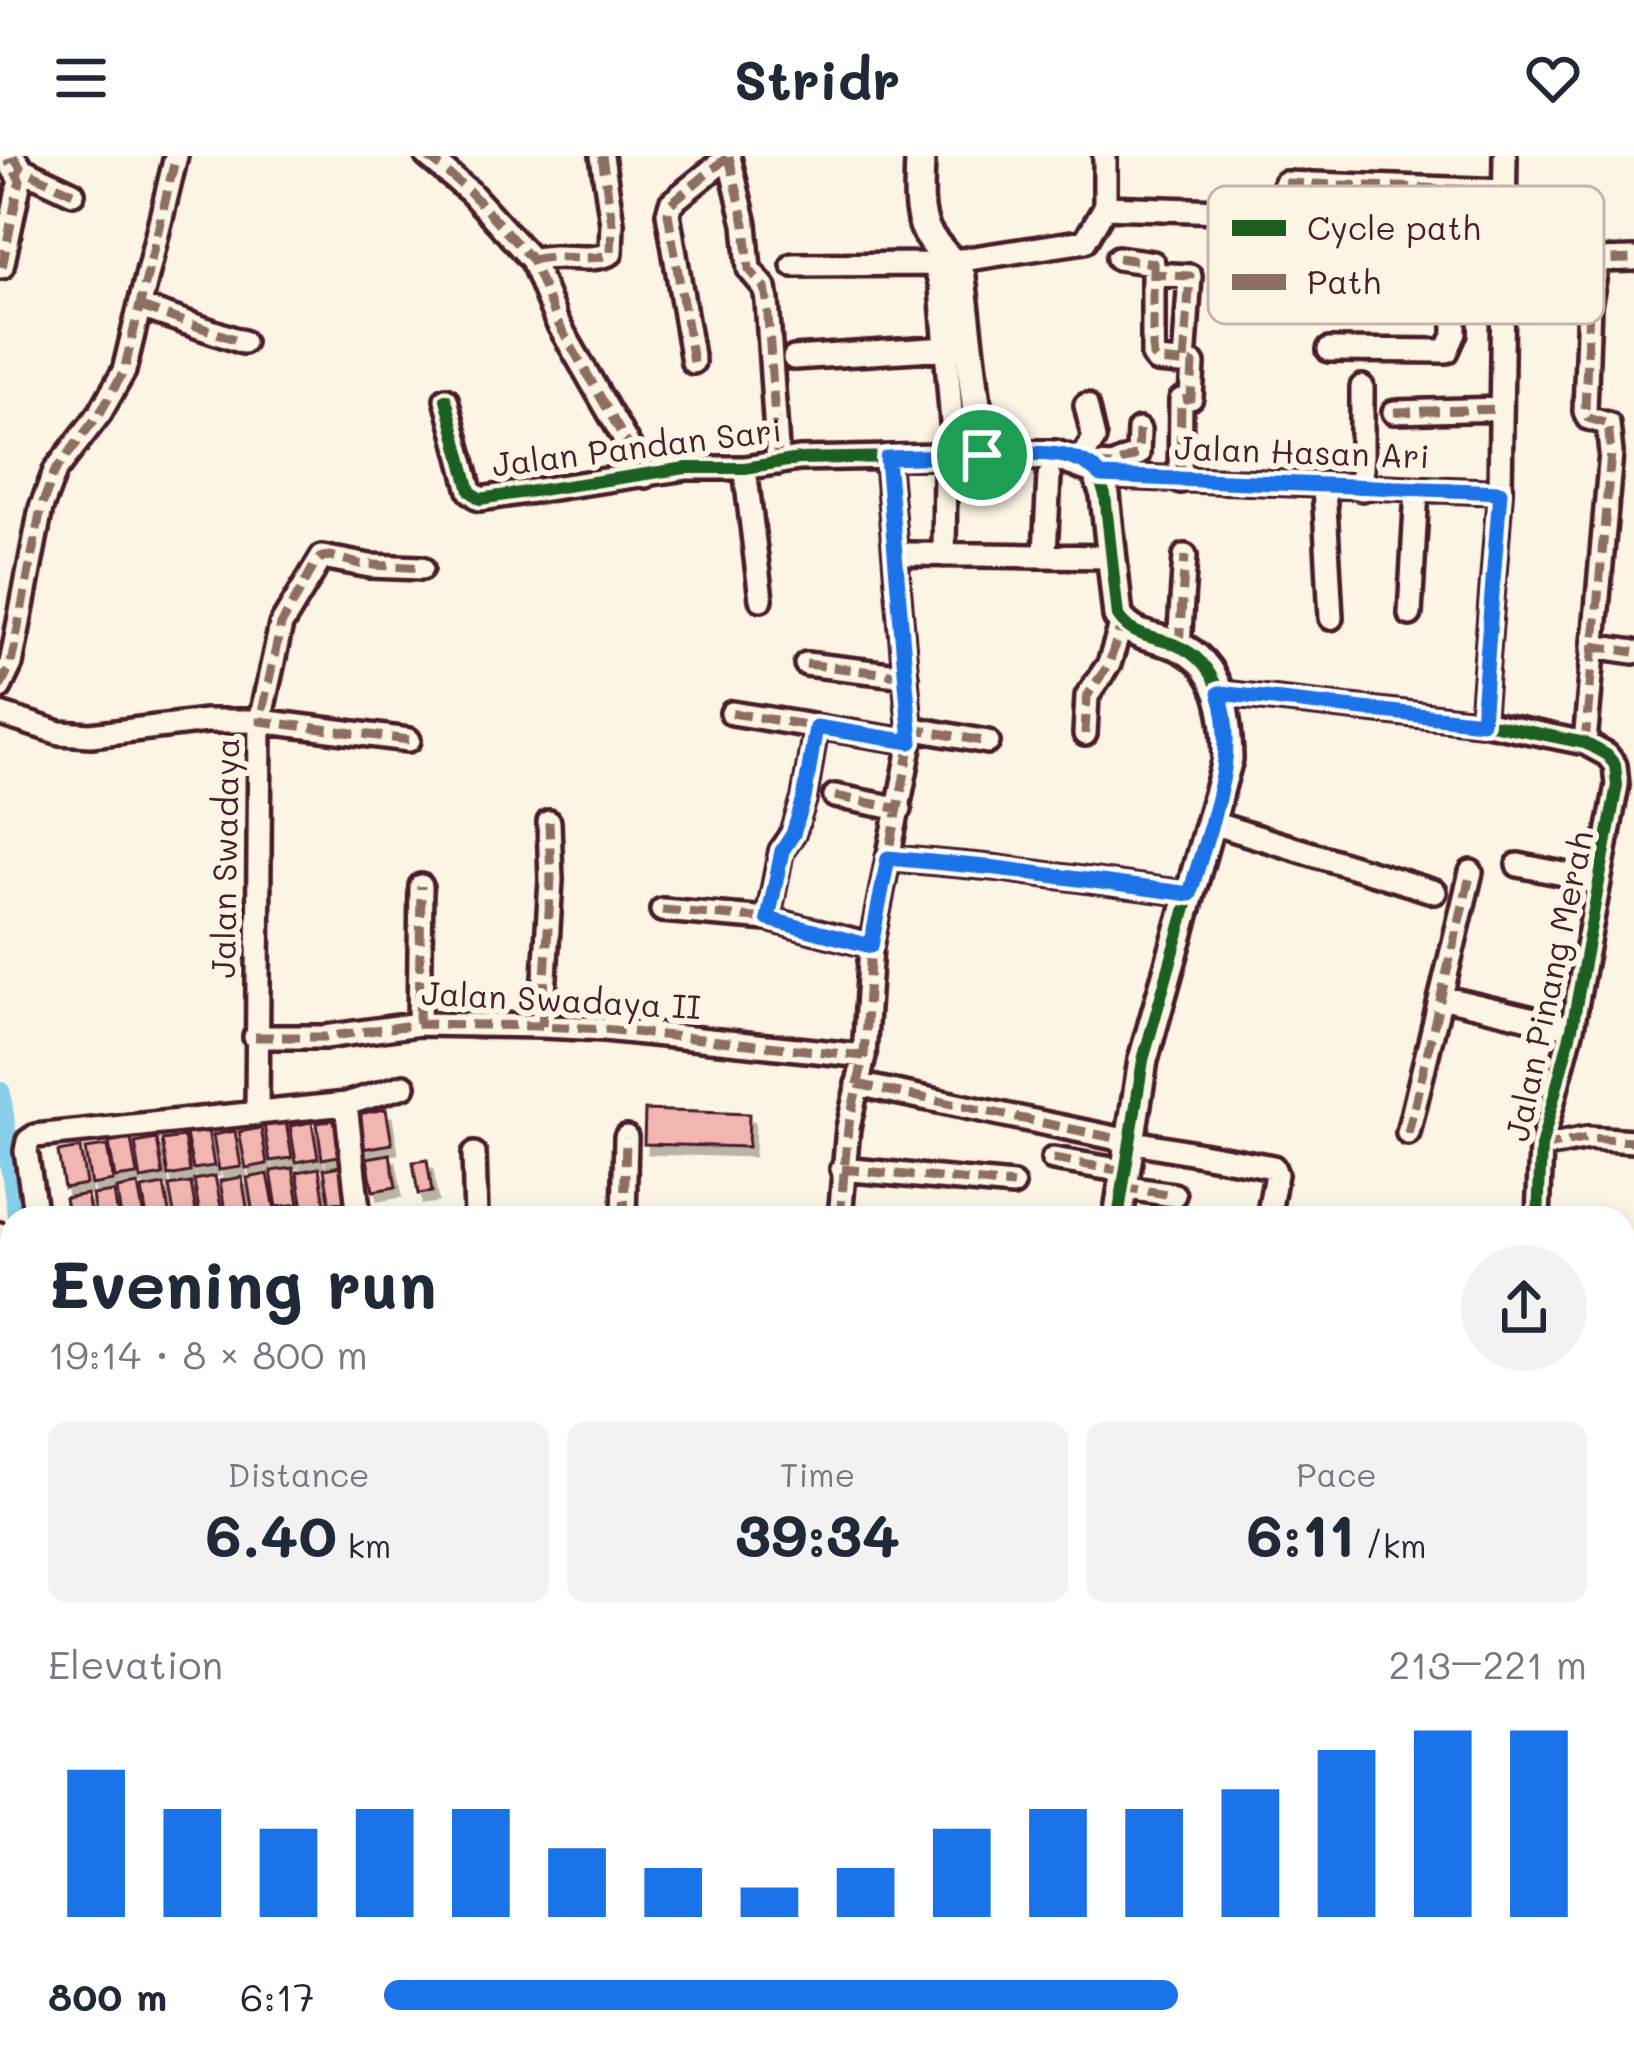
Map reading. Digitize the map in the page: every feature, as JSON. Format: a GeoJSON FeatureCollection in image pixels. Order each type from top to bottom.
{"type":"FeatureCollection","features":[{"type":"Feature","properties":{"kind":"street"},"geometry":{"type":"LineString","coordinates":[[0,688],[11,664],[41,508],[55,471],[100,413],[124,371],[176,156]]}},
{"type":"Feature","properties":{"kind":"street"},"geometry":{"type":"LineString","coordinates":[[427,156],[470,192],[532,260],[556,320],[646,476]]}},
{"type":"Feature","properties":{"kind":"street"},"geometry":{"type":"LineString","coordinates":[[532,260],[611,253],[612,223],[602,156]]}},
{"type":"Feature","properties":{"kind":"street"},"geometry":{"type":"LineString","coordinates":[[693,362],[668,213],[680,195],[729,156],[745,224],[749,269],[765,288],[778,463]]}},
{"type":"Feature","properties":{"kind":"street"},"geometry":{"type":"LineString","coordinates":[[920,156],[923,224],[944,261],[961,277],[981,445]]}},
{"type":"Feature","properties":{"kind":"street"},"geometry":{"type":"LineString","coordinates":[[793,265],[944,261],[1085,242],[1105,207],[1105,156]]}},
{"type":"Feature","properties":{"kind":"street"},"geometry":{"type":"LineString","coordinates":[[1505,156],[1506,186]]}},
{"type":"Feature","properties":{"kind":"street"},"geometry":{"type":"LineString","coordinates":[[8,158],[22,170],[73,193]]}},
{"type":"Feature","properties":{"kind":"street"},"geometry":{"type":"LineString","coordinates":[[2,267],[20,180],[8,158]]}},
{"type":"Feature","properties":{"kind":"street"},"geometry":{"type":"LineString","coordinates":[[1285,183],[1368,186]]}},
{"type":"Feature","properties":{"kind":"street"},"geometry":{"type":"LineString","coordinates":[[1105,207],[1208,211]]}},
{"type":"Feature","properties":{"kind":"street"},"geometry":{"type":"LineString","coordinates":[[1118,258],[1153,262],[1153,356],[1157,361],[1196,364]]}},
{"type":"Feature","properties":{"kind":"street"},"geometry":{"type":"LineString","coordinates":[[1604,260],[1634,259]]}},
{"type":"Feature","properties":{"kind":"street"},"geometry":{"type":"LineString","coordinates":[[944,261],[952,423],[958,430],[981,445],[1055,455],[1090,467],[1112,466],[1138,454],[1139,430]]}},
{"type":"Feature","properties":{"kind":"street"},"geometry":{"type":"LineString","coordinates":[[1153,274],[1190,276],[1196,364],[1191,398],[1181,400],[1180,481]]}},
{"type":"Feature","properties":{"kind":"street"},"geometry":{"type":"LineString","coordinates":[[141,307],[243,342]]}},
{"type":"Feature","properties":{"kind":"street"},"geometry":{"type":"LineString","coordinates":[[1330,350],[1447,351],[1455,324]]}},
{"type":"Feature","properties":{"kind":"street"},"geometry":{"type":"LineString","coordinates":[[1482,722],[1500,492],[1503,324]]}},
{"type":"Feature","properties":{"kind":"street"},"geometry":{"type":"LineString","coordinates":[[1219,693],[1482,722],[1585,743],[1610,430],[1602,420],[1588,418],[1584,399],[1588,324]]}},
{"type":"Feature","properties":{"kind":"street"},"geometry":{"type":"LineString","coordinates":[[794,358],[947,348]]}},
{"type":"Feature","properties":{"kind":"street"},"geometry":{"type":"LineString","coordinates":[[1362,388],[1362,489]]}},
{"type":"Feature","properties":{"kind":"street","name":"Jalan Pandan Sari"},"geometry":{"type":"LineString","coordinates":[[446,399],[470,491],[480,500],[686,468],[887,458],[981,445]]}},
{"type":"Feature","properties":{"kind":"street"},"geometry":{"type":"LineString","coordinates":[[1085,734],[1088,696],[1108,664],[1122,622],[1090,467],[1094,439],[1086,405]]}},
{"type":"Feature","properties":{"kind":"street"},"geometry":{"type":"LineString","coordinates":[[1394,412],[1501,410]]}},
{"type":"Feature","properties":{"kind":"street"},"geometry":{"type":"LineString","coordinates":[[840,1206],[842,1169],[864,1056],[871,946],[911,735],[887,458]]}},
{"type":"Feature","properties":{"kind":"street","name":"Jalan Hasan Ari"},"geometry":{"type":"LineString","coordinates":[[1090,467],[1180,481],[1500,492]]}},
{"type":"Feature","properties":{"kind":"street"},"geometry":{"type":"LineString","coordinates":[[745,468],[761,599]]}},
{"type":"Feature","properties":{"kind":"street"},"geometry":{"type":"LineString","coordinates":[[944,555],[945,470]]}},
{"type":"Feature","properties":{"kind":"street"},"geometry":{"type":"LineString","coordinates":[[1045,554],[1048,476]]}},
{"type":"Feature","properties":{"kind":"street"},"geometry":{"type":"LineString","coordinates":[[1324,487],[1331,618]]}},
{"type":"Feature","properties":{"kind":"street"},"geometry":{"type":"LineString","coordinates":[[1410,614],[1417,490]]}},
{"type":"Feature","properties":{"kind":"street"},"geometry":{"type":"LineString","coordinates":[[909,554],[1111,557]]}},
{"type":"Feature","properties":{"kind":"street"},"geometry":{"type":"LineString","coordinates":[[1179,646],[1185,556]]}},
{"type":"Feature","properties":{"kind":"street"},"geometry":{"type":"LineString","coordinates":[[409,740],[260,722],[281,625],[322,557],[370,566],[422,568]]}},
{"type":"Feature","properties":{"kind":"street"},"geometry":{"type":"LineString","coordinates":[[1119,1206],[1143,1060],[1228,759],[1226,716],[1214,675],[1179,646],[1146,638],[1122,622]]}},
{"type":"Feature","properties":{"kind":"street"},"geometry":{"type":"LineString","coordinates":[[1593,646],[1634,652]]}},
{"type":"Feature","properties":{"kind":"street"},"geometry":{"type":"LineString","coordinates":[[806,664],[906,676]]}},
{"type":"Feature","properties":{"kind":"street"},"geometry":{"type":"LineString","coordinates":[[732,713],[816,727],[988,742]]}},
{"type":"Feature","properties":{"kind":"street","name":"Jalan Swadaya"},"geometry":{"type":"LineString","coordinates":[[0,714],[60,733],[91,735],[206,721],[260,722],[257,1114]]}},
{"type":"Feature","properties":{"kind":"street"},"geometry":{"type":"LineString","coordinates":[[768,919],[782,851],[804,799],[816,727]]}},
{"type":"Feature","properties":{"kind":"street","name":"Jalan Pinang Merah"},"geometry":{"type":"LineString","coordinates":[[1539,1206],[1541,1147],[1573,1028],[1599,880],[1626,786],[1606,754],[1585,743]]}},
{"type":"Feature","properties":{"kind":"street"},"geometry":{"type":"LineString","coordinates":[[836,796],[900,809]]}},
{"type":"Feature","properties":{"kind":"street"},"geometry":{"type":"LineString","coordinates":[[542,1026],[551,880],[549,822]]}},
{"type":"Feature","properties":{"kind":"street"},"geometry":{"type":"LineString","coordinates":[[1209,822],[1435,892]]}},
{"type":"Feature","properties":{"kind":"street"},"geometry":{"type":"LineString","coordinates":[[888,858],[1190,894]]}},
{"type":"Feature","properties":{"kind":"street"},"geometry":{"type":"LineString","coordinates":[[1518,865],[1599,880]]}},
{"type":"Feature","properties":{"kind":"street"},"geometry":{"type":"LineString","coordinates":[[1408,1133],[1472,872]]}},
{"type":"Feature","properties":{"kind":"street"},"geometry":{"type":"LineString","coordinates":[[419,1024],[421,886]]}},
{"type":"Feature","properties":{"kind":"street"},"geometry":{"type":"LineString","coordinates":[[662,910],[768,919],[871,946]]}},
{"type":"Feature","properties":{"kind":"street"},"geometry":{"type":"LineString","coordinates":[[1441,998],[1573,1028]]}},
{"type":"Feature","properties":{"kind":"street","name":"Jalan Swadaya II"},"geometry":{"type":"LineString","coordinates":[[255,1036],[325,1036],[419,1024],[542,1026],[864,1056]]}},
{"type":"Feature","properties":{"kind":"street"},"geometry":{"type":"LineString","coordinates":[[857,1084],[1273,1167],[1270,1206]]}},
{"type":"Feature","properties":{"kind":"street"},"geometry":{"type":"LineString","coordinates":[[34,1206],[26,1151],[35,1136],[346,1104],[404,1086]]}},
{"type":"Feature","properties":{"kind":"street"},"geometry":{"type":"LineString","coordinates":[[346,1104],[358,1206]]}},
{"type":"Feature","properties":{"kind":"street"},"geometry":{"type":"LineString","coordinates":[[624,1206],[626,1137]]}},
{"type":"Feature","properties":{"kind":"street"},"geometry":{"type":"LineString","coordinates":[[1541,1147],[1588,1138],[1634,1141]]}},
{"type":"Feature","properties":{"kind":"street"},"geometry":{"type":"LineString","coordinates":[[474,1154],[476,1206]]}},
{"type":"Feature","properties":{"kind":"street"},"geometry":{"type":"LineString","coordinates":[[1053,1159],[1174,1195]]}},
{"type":"Feature","properties":{"kind":"street"},"geometry":{"type":"LineString","coordinates":[[842,1169],[1013,1185]]}},
{"type":"Feature","properties":{"kind":"building"},"geometry":{"type":"Polygon","coordinates":[[[386,1109],[392,1144],[363,1149],[358,1114],[386,1109]]]}},
{"type":"Feature","properties":{"kind":"building"},"geometry":{"type":"Polygon","coordinates":[[[645,1110],[749,1114],[748,1147],[644,1144],[645,1110]]]}},
{"type":"Feature","properties":{"kind":"building"},"geometry":{"type":"Polygon","coordinates":[[[338,1119],[344,1155],[322,1159],[317,1123],[338,1119]]]}},
{"type":"Feature","properties":{"kind":"building"},"geometry":{"type":"Polygon","coordinates":[[[286,1122],[292,1158],[270,1161],[264,1125],[286,1122]]]}},
{"type":"Feature","properties":{"kind":"building"},"geometry":{"type":"Polygon","coordinates":[[[312,1122],[318,1158],[296,1162],[290,1126],[312,1122]]]}},
{"type":"Feature","properties":{"kind":"building"},"geometry":{"type":"Polygon","coordinates":[[[261,1128],[267,1164],[246,1168],[239,1132],[261,1128]]]}},
{"type":"Feature","properties":{"kind":"building"},"geometry":{"type":"Polygon","coordinates":[[[208,1130],[214,1166],[193,1169],[186,1134],[208,1130]]]}},
{"type":"Feature","properties":{"kind":"building"},"geometry":{"type":"Polygon","coordinates":[[[235,1131],[241,1167],[219,1170],[213,1135],[235,1131]]]}},
{"type":"Feature","properties":{"kind":"building"},"geometry":{"type":"Polygon","coordinates":[[[184,1137],[190,1172],[168,1176],[162,1140],[184,1137]]]}},
{"type":"Feature","properties":{"kind":"building"},"geometry":{"type":"Polygon","coordinates":[[[131,1139],[137,1175],[115,1178],[109,1143],[131,1139]]]}},
{"type":"Feature","properties":{"kind":"building"},"geometry":{"type":"Polygon","coordinates":[[[157,1139],[163,1175],[141,1179],[135,1143],[157,1139]]]}},
{"type":"Feature","properties":{"kind":"building"},"geometry":{"type":"Polygon","coordinates":[[[107,1146],[113,1181],[91,1185],[85,1149],[107,1146]]]}},
{"type":"Feature","properties":{"kind":"building"},"geometry":{"type":"Polygon","coordinates":[[[80,1148],[86,1184],[64,1188],[58,1152],[80,1148]]]}},
{"type":"Feature","properties":{"kind":"building"},"geometry":{"type":"Polygon","coordinates":[[[390,1154],[396,1187],[373,1191],[367,1158],[390,1154]]]}},
{"type":"Feature","properties":{"kind":"building"},"geometry":{"type":"Polygon","coordinates":[[[427,1160],[432,1192],[418,1194],[413,1162],[427,1160]]]}},
{"type":"Feature","properties":{"kind":"building"},"geometry":{"type":"Polygon","coordinates":[[[346,1165],[352,1201],[330,1205],[324,1169],[346,1165]]]}},
{"type":"Feature","properties":{"kind":"building"},"geometry":{"type":"Polygon","coordinates":[[[293,1168],[299,1204],[277,1206],[271,1171],[293,1168]]]}},
{"type":"Feature","properties":{"kind":"building"},"geometry":{"type":"Polygon","coordinates":[[[319,1168],[325,1204],[303,1206],[297,1172],[319,1168]]]}},
{"type":"Feature","properties":{"kind":"building"},"geometry":{"type":"Polygon","coordinates":[[[268,1174],[274,1206],[252,1206],[247,1178],[268,1174]]]}},
{"type":"Feature","properties":{"kind":"building"},"geometry":{"type":"Polygon","coordinates":[[[215,1176],[221,1206],[198,1206],[194,1180],[215,1176]]]}},
{"type":"Feature","properties":{"kind":"building"},"geometry":{"type":"Polygon","coordinates":[[[242,1177],[247,1206],[224,1206],[220,1181],[242,1177]]]}},
{"type":"Feature","properties":{"kind":"building"},"geometry":{"type":"Polygon","coordinates":[[[191,1183],[195,1206],[173,1206],[169,1186],[191,1183]]]}},
{"type":"Feature","properties":{"kind":"building"},"geometry":{"type":"Polygon","coordinates":[[[138,1185],[142,1206],[119,1206],[117,1189],[138,1185]]]}},
{"type":"Feature","properties":{"kind":"building"},"geometry":{"type":"Polygon","coordinates":[[[164,1185],[168,1206],[145,1206],[142,1189],[164,1185]]]}},
{"type":"Feature","properties":{"kind":"building"},"geometry":{"type":"Polygon","coordinates":[[[114,1192],[116,1206],[94,1206],[92,1195],[114,1192]]]}},
{"type":"Feature","properties":{"kind":"building"},"geometry":{"type":"Polygon","coordinates":[[[87,1194],[89,1206],[67,1206],[65,1198],[87,1194]]]}},
{"type":"Feature","properties":{"kind":"waterway"},"geometry":{"type":"LineString","coordinates":[[0,1092],[16,1206]]}},
{"type":"Feature","properties":{"kind":"marked path"},"geometry":{"type":"LineString","coordinates":[[13,156],[22,169],[73,193]]}},
{"type":"Feature","properties":{"kind":"marked path"},"geometry":{"type":"LineString","coordinates":[[0,687],[11,664],[41,508],[55,471],[100,413],[124,371],[176,156]]}},
{"type":"Feature","properties":{"kind":"marked path"},"geometry":{"type":"LineString","coordinates":[[427,156],[470,192],[532,260],[556,320],[646,476]]}},
{"type":"Feature","properties":{"kind":"marked path"},"geometry":{"type":"LineString","coordinates":[[532,260],[611,253],[612,223],[602,156]]}},
{"type":"Feature","properties":{"kind":"marked path"},"geometry":{"type":"LineString","coordinates":[[693,362],[668,213],[671,203],[729,156]]}},
{"type":"Feature","properties":{"kind":"marked path"},"geometry":{"type":"LineString","coordinates":[[729,157],[745,224],[749,269],[765,288],[778,463]]}},
{"type":"Feature","properties":{"kind":"marked path"},"geometry":{"type":"LineString","coordinates":[[2,267],[20,180],[7,159]]}},
{"type":"Feature","properties":{"kind":"marked path"},"geometry":{"type":"LineString","coordinates":[[1285,183],[1368,186]]}},
{"type":"Feature","properties":{"kind":"marked path"},"geometry":{"type":"LineString","coordinates":[[1118,258],[1153,263],[1153,274]]}},
{"type":"Feature","properties":{"kind":"marked path"},"geometry":{"type":"LineString","coordinates":[[1604,260],[1634,259]]}},
{"type":"Feature","properties":{"kind":"marked path"},"geometry":{"type":"LineString","coordinates":[[1101,476],[1180,481],[1181,400],[1191,398],[1193,364],[1157,361],[1153,356],[1153,274],[1190,276],[1184,363]]}},
{"type":"Feature","properties":{"kind":"marked path"},"geometry":{"type":"LineString","coordinates":[[141,307],[243,342]]}},
{"type":"Feature","properties":{"kind":"marked path"},"geometry":{"type":"LineString","coordinates":[[1585,743],[1611,453],[1608,424],[1588,418],[1585,411],[1588,324]]}},
{"type":"Feature","properties":{"kind":"marked path"},"geometry":{"type":"LineString","coordinates":[[1394,412],[1501,409]]}},
{"type":"Feature","properties":{"kind":"marked path"},"geometry":{"type":"LineString","coordinates":[[1094,465],[1112,466],[1138,454],[1139,430]]}},
{"type":"Feature","properties":{"kind":"marked path"},"geometry":{"type":"LineString","coordinates":[[841,1206],[848,1128],[864,1056],[871,946],[911,742],[887,458]]}},
{"type":"Feature","properties":{"kind":"marked path"},"geometry":{"type":"LineString","coordinates":[[1179,646],[1185,556]]}},
{"type":"Feature","properties":{"kind":"marked path"},"geometry":{"type":"LineString","coordinates":[[409,740],[260,721],[281,625],[322,557],[422,568]]}},
{"type":"Feature","properties":{"kind":"marked path"},"geometry":{"type":"LineString","coordinates":[[1085,734],[1087,696],[1109,664],[1122,622]]}},
{"type":"Feature","properties":{"kind":"marked path"},"geometry":{"type":"LineString","coordinates":[[1593,646],[1634,652]]}},
{"type":"Feature","properties":{"kind":"marked path"},"geometry":{"type":"LineString","coordinates":[[806,664],[906,676]]}},
{"type":"Feature","properties":{"kind":"marked path"},"geometry":{"type":"LineString","coordinates":[[732,713],[911,742]]}},
{"type":"Feature","properties":{"kind":"marked path"},"geometry":{"type":"LineString","coordinates":[[816,727],[804,799],[793,834],[781,851],[768,919],[871,946]]}},
{"type":"Feature","properties":{"kind":"marked path"},"geometry":{"type":"LineString","coordinates":[[910,728],[988,742]]}},
{"type":"Feature","properties":{"kind":"marked path"},"geometry":{"type":"LineString","coordinates":[[835,796],[900,809]]}},
{"type":"Feature","properties":{"kind":"marked path"},"geometry":{"type":"LineString","coordinates":[[542,1026],[551,880],[549,822]]}},
{"type":"Feature","properties":{"kind":"marked path"},"geometry":{"type":"LineString","coordinates":[[888,858],[1190,894]]}},
{"type":"Feature","properties":{"kind":"marked path"},"geometry":{"type":"LineString","coordinates":[[1408,1133],[1471,872]]}},
{"type":"Feature","properties":{"kind":"marked path"},"geometry":{"type":"LineString","coordinates":[[419,1024],[421,886]]}},
{"type":"Feature","properties":{"kind":"marked path"},"geometry":{"type":"LineString","coordinates":[[662,910],[768,919]]}},
{"type":"Feature","properties":{"kind":"marked path"},"geometry":{"type":"LineString","coordinates":[[255,1037],[325,1037],[419,1024],[542,1026],[864,1056]]}},
{"type":"Feature","properties":{"kind":"marked path"},"geometry":{"type":"LineString","coordinates":[[857,1084],[1129,1141]]}},
{"type":"Feature","properties":{"kind":"marked path"},"geometry":{"type":"LineString","coordinates":[[624,1206],[626,1137]]}},
{"type":"Feature","properties":{"kind":"marked path"},"geometry":{"type":"LineString","coordinates":[[1541,1147],[1588,1138],[1634,1141]]}},
{"type":"Feature","properties":{"kind":"marked path"},"geometry":{"type":"LineString","coordinates":[[1053,1159],[1124,1171]]}},
{"type":"Feature","properties":{"kind":"marked path"},"geometry":{"type":"LineString","coordinates":[[842,1169],[1013,1185]]}},
{"type":"Feature","properties":{"kind":"marked path"},"geometry":{"type":"LineString","coordinates":[[1121,1187],[1174,1195]]}},
{"type":"Feature","properties":{"kind":"cycle path"},"geometry":{"type":"LineString","coordinates":[[446,399],[470,491],[480,499],[686,468],[745,468],[799,459],[1041,454],[1071,458],[1096,470],[1105,495],[1118,616],[1137,632],[1176,645],[1203,665],[1219,693],[1228,759],[1143,1060],[1120,1206]]}},
{"type":"Feature","properties":{"kind":"cycle path"},"geometry":{"type":"LineString","coordinates":[[1219,693],[1482,722],[1585,743],[1615,765],[1617,785],[1572,1028],[1541,1147],[1539,1206]]}},
{"type":"Feature","properties":{"kind":"route"},"geometry":{"type":"LineString","coordinates":[[982,455],[1055,455],[1088,464],[1101,476],[1500,492],[1482,722],[1219,693],[1226,716],[1228,759],[1190,894],[888,858],[871,946],[768,919],[782,851],[804,799],[816,727],[911,742],[887,458],[982,455]]}}]}
